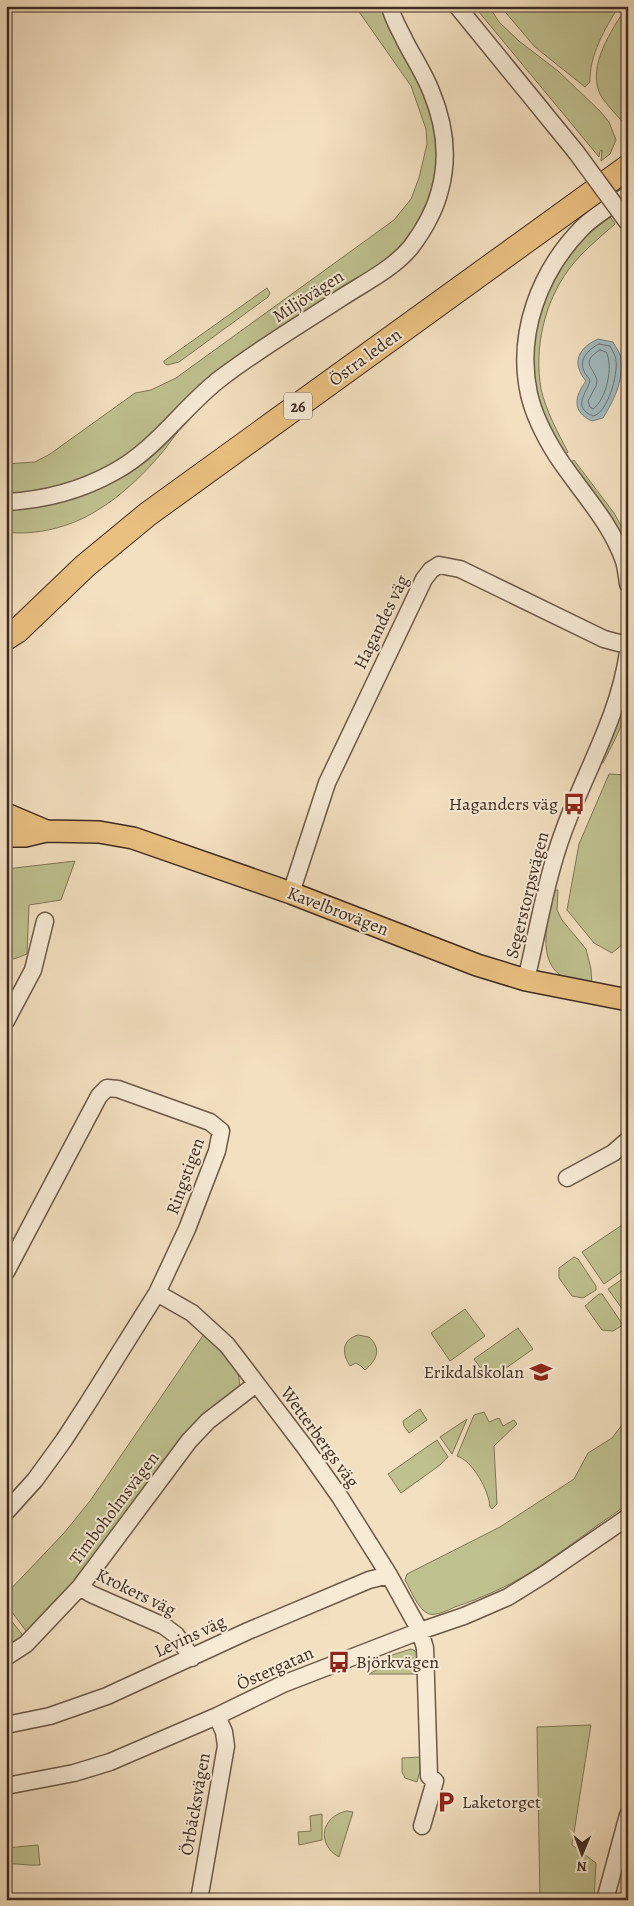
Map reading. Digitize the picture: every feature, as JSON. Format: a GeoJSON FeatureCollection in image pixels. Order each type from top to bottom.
{"type":"FeatureCollection","features":[{"type":"Feature","properties":{"kind":"highway","name":"Östra leden"},"geometry":{"type":"LineString","coordinates":[[10,640],[85,566],[148,514],[628,167]]}},
{"type":"Feature","properties":{"kind":"main road","name":"Kavelbrovägen"},"geometry":{"type":"LineString","coordinates":[[6,814],[46,830]]}},
{"type":"Feature","properties":{"kind":"main road","name":"Kavelbrovägen"},"geometry":{"type":"LineString","coordinates":[[6,836],[25,836],[46,830],[99,832],[134,838],[292,893],[477,965],[526,980],[628,1000]]}},
{"type":"Feature","properties":{"kind":"street","name":"Miljövägen"},"geometry":{"type":"LineString","coordinates":[[6,502],[33,500],[65,493],[116,472],[146,450],[220,378],[383,271],[410,248],[430,217],[440,191],[444,166],[444,136],[440,115],[431,90],[390,6]]}},
{"type":"Feature","properties":{"kind":"street"},"geometry":{"type":"LineString","coordinates":[[457,6],[576,152],[628,223]]}},
{"type":"Feature","properties":{"kind":"street"},"geometry":{"type":"LineString","coordinates":[[628,194],[582,228],[557,257],[540,288],[527,330],[525,364],[529,395],[540,426],[558,457],[606,522],[625,562],[628,584]]}},
{"type":"Feature","properties":{"kind":"street","name":"Hagandes väg"},"geometry":{"type":"LineString","coordinates":[[292,893],[327,783],[424,579],[431,570],[439,565],[460,569],[604,639],[628,643]]}},
{"type":"Feature","properties":{"kind":"street","name":"Segerstorpsvägen"},"geometry":{"type":"LineString","coordinates":[[526,980],[547,881],[574,804],[610,722],[623,683],[628,652]]}},
{"type":"Feature","properties":{"kind":"street"},"geometry":{"type":"LineString","coordinates":[[6,1021],[33,970],[45,921]]}},
{"type":"Feature","properties":{"kind":"street","name":"Ringstigen"},"geometry":{"type":"LineString","coordinates":[[6,1272],[99,1096],[107,1088],[118,1089],[210,1122],[221,1132],[216,1151],[187,1230],[157,1293],[69,1432],[35,1480],[6,1512]]}},
{"type":"Feature","properties":{"kind":"street"},"geometry":{"type":"LineString","coordinates":[[567,1178],[613,1153],[628,1140]]}},
{"type":"Feature","properties":{"kind":"street","name":"Wetterbergs väg"},"geometry":{"type":"LineString","coordinates":[[157,1293],[192,1313],[227,1345],[310,1454],[340,1497],[389,1575],[420,1631]]}},
{"type":"Feature","properties":{"kind":"street","name":"Timboholmsvägen"},"geometry":{"type":"LineString","coordinates":[[6,1657],[26,1644],[80,1587],[189,1441],[208,1421],[256,1384]]}},
{"type":"Feature","properties":{"kind":"street","name":"Östergatan"},"geometry":{"type":"LineString","coordinates":[[6,1786],[74,1773],[110,1762],[217,1716],[283,1684],[464,1616],[508,1597],[545,1574],[628,1516]]}},
{"type":"Feature","properties":{"kind":"street","name":"Levins väg"},"geometry":{"type":"LineString","coordinates":[[6,1725],[50,1716],[107,1696],[248,1631],[369,1580],[389,1575]]}},
{"type":"Feature","properties":{"kind":"street","name":"Krokers väg"},"geometry":{"type":"LineString","coordinates":[[80,1587],[91,1594],[164,1626],[176,1635],[192,1658]]}},
{"type":"Feature","properties":{"kind":"street"},"geometry":{"type":"LineString","coordinates":[[420,1631],[425,1648],[429,1776],[435,1782],[422,1826]]}},
{"type":"Feature","properties":{"kind":"street","name":"Örbäcksvägen"},"geometry":{"type":"LineString","coordinates":[[199,1900],[226,1746],[224,1732],[217,1716]]}},
{"type":"Feature","properties":{"kind":"street"},"geometry":{"type":"LineString","coordinates":[[606,1900],[628,1815]]}},
{"type":"Feature","properties":{"kind":"green space"},"geometry":{"type":"Polygon","coordinates":[[[355,6],[385,6],[433,110],[438,137],[438,167],[427,211],[400,250],[142,447],[109,468],[47,492],[6,495],[6,464],[35,462],[50,454],[135,393],[151,390],[176,378],[394,220],[411,199],[419,178],[427,144],[426,129],[411,86],[355,6]]]}},
{"type":"Feature","properties":{"kind":"green space"},"geometry":{"type":"Polygon","coordinates":[[[397,6],[399,6],[406,26],[439,90],[450,124],[453,159],[447,197],[429,235],[421,247],[402,267],[379,284],[297,335],[400,265],[450,161],[397,6]]]}},
{"type":"Feature","properties":{"kind":"green space"},"geometry":{"type":"Polygon","coordinates":[[[474,6],[489,6],[499,22],[519,41],[558,71],[600,111],[609,122],[616,140],[610,154],[601,161],[602,150],[599,157],[474,6]]]}},
{"type":"Feature","properties":{"kind":"green space"},"geometry":{"type":"Polygon","coordinates":[[[500,6],[619,6],[599,42],[592,62],[590,82],[585,87],[535,47],[500,6]]]}},
{"type":"Feature","properties":{"kind":"green space"},"geometry":{"type":"Polygon","coordinates":[[[627,6],[628,128],[602,98],[597,83],[597,71],[603,48],[627,6]]]}},
{"type":"Feature","properties":{"kind":"green space"},"geometry":{"type":"Polygon","coordinates":[[[609,215],[615,224],[585,251],[560,282],[547,311],[540,342],[539,373],[541,389],[549,414],[568,452],[564,455],[549,432],[538,403],[533,376],[535,323],[557,269],[577,245],[609,215]]]}},
{"type":"Feature","properties":{"kind":"green space"},"geometry":{"type":"Polygon","coordinates":[[[267,288],[270,293],[268,297],[179,362],[167,365],[164,363],[164,361],[267,288]]]}},
{"type":"Feature","properties":{"kind":"green space"},"geometry":{"type":"Polygon","coordinates":[[[297,335],[238,375],[263,356],[297,335]]]}},
{"type":"Feature","properties":{"kind":"green space"},"geometry":{"type":"Polygon","coordinates":[[[238,375],[197,410],[142,475],[106,505],[86,517],[64,526],[29,533],[6,532],[6,508],[78,496],[215,390],[238,375]]]}},
{"type":"Feature","properties":{"kind":"green space"},"geometry":{"type":"Polygon","coordinates":[[[574,460],[614,513],[628,538],[628,553],[570,463],[574,460]]]}},
{"type":"Feature","properties":{"kind":"green space"},"geometry":{"type":"Polygon","coordinates":[[[628,693],[626,711],[620,729],[603,763],[599,762],[628,693]]]}},
{"type":"Feature","properties":{"kind":"green space"},"geometry":{"type":"Polygon","coordinates":[[[609,774],[628,775],[628,940],[612,953],[594,943],[567,910],[579,844],[609,774]]]}},
{"type":"Feature","properties":{"kind":"green space"},"geometry":{"type":"Polygon","coordinates":[[[75,861],[61,900],[29,905],[27,954],[14,959],[6,954],[6,869],[75,861]]]}},
{"type":"Feature","properties":{"kind":"green space"},"geometry":{"type":"Polygon","coordinates":[[[553,890],[558,890],[557,910],[562,920],[586,949],[591,969],[592,986],[565,978],[555,971],[549,961],[546,938],[553,890]]]}},
{"type":"Feature","properties":{"kind":"green space"},"geometry":{"type":"Polygon","coordinates":[[[628,1221],[628,1267],[604,1284],[582,1252],[628,1221]]]}},
{"type":"Feature","properties":{"kind":"green space"},"geometry":{"type":"Polygon","coordinates":[[[574,1257],[578,1259],[596,1286],[596,1290],[583,1298],[572,1296],[559,1278],[559,1268],[574,1257]]]}},
{"type":"Feature","properties":{"kind":"green space"},"geometry":{"type":"Polygon","coordinates":[[[628,1275],[628,1317],[608,1289],[628,1275]]]}},
{"type":"Feature","properties":{"kind":"green space"},"geometry":{"type":"Polygon","coordinates":[[[599,1294],[602,1294],[623,1325],[613,1331],[602,1330],[585,1306],[599,1294]]]}},
{"type":"Feature","properties":{"kind":"green space"},"geometry":{"type":"Polygon","coordinates":[[[465,1309],[485,1336],[450,1361],[431,1333],[465,1309]]]}},
{"type":"Feature","properties":{"kind":"green space"},"geometry":{"type":"Polygon","coordinates":[[[518,1328],[533,1349],[489,1380],[474,1359],[518,1328]]]}},
{"type":"Feature","properties":{"kind":"green space"},"geometry":{"type":"Polygon","coordinates":[[[204,1334],[222,1351],[233,1365],[239,1379],[239,1387],[29,1635],[6,1604],[6,1594],[64,1533],[90,1501],[204,1334]]]}},
{"type":"Feature","properties":{"kind":"green space"},"geometry":{"type":"Polygon","coordinates":[[[358,1335],[369,1337],[377,1350],[373,1362],[365,1370],[356,1363],[350,1366],[345,1357],[345,1348],[348,1340],[358,1335]]]}},
{"type":"Feature","properties":{"kind":"green space"},"geometry":{"type":"Polygon","coordinates":[[[420,1409],[427,1420],[409,1433],[403,1421],[420,1409]]]}},
{"type":"Feature","properties":{"kind":"green space"},"geometry":{"type":"Polygon","coordinates":[[[624,1411],[628,1417],[628,1504],[543,1564],[503,1587],[439,1613],[429,1614],[421,1608],[405,1580],[407,1574],[500,1527],[574,1479],[588,1453],[612,1438],[622,1425],[624,1411]]]}},
{"type":"Feature","properties":{"kind":"green space"},"geometry":{"type":"Polygon","coordinates":[[[484,1412],[489,1422],[499,1418],[503,1426],[514,1420],[517,1424],[494,1446],[497,1504],[492,1509],[479,1477],[469,1464],[457,1456],[474,1415],[484,1412]]]}},
{"type":"Feature","properties":{"kind":"green space"},"geometry":{"type":"Polygon","coordinates":[[[467,1419],[452,1454],[440,1437],[467,1419]]]}},
{"type":"Feature","properties":{"kind":"green space"},"geometry":{"type":"Polygon","coordinates":[[[437,1440],[448,1457],[401,1493],[388,1474],[437,1440]]]}},
{"type":"Feature","properties":{"kind":"green space"},"geometry":{"type":"Polygon","coordinates":[[[6,1614],[25,1638],[6,1652],[6,1614]]]}},
{"type":"Feature","properties":{"kind":"green space"},"geometry":{"type":"Polygon","coordinates":[[[411,1649],[417,1652],[419,1674],[369,1674],[378,1669],[377,1665],[392,1655],[411,1649]]]}},
{"type":"Feature","properties":{"kind":"green space"},"geometry":{"type":"Polygon","coordinates":[[[591,1725],[572,1845],[596,1863],[594,1900],[540,1900],[537,1727],[591,1725]]]}},
{"type":"Feature","properties":{"kind":"green space"},"geometry":{"type":"Polygon","coordinates":[[[420,1757],[420,1771],[417,1782],[405,1778],[402,1772],[402,1758],[420,1757]]]}},
{"type":"Feature","properties":{"kind":"green space"},"geometry":{"type":"Polygon","coordinates":[[[347,1811],[353,1812],[339,1857],[327,1845],[325,1831],[327,1824],[332,1818],[347,1811]]]}},
{"type":"Feature","properties":{"kind":"green space"},"geometry":{"type":"Polygon","coordinates":[[[322,1814],[322,1840],[299,1845],[298,1832],[311,1831],[310,1816],[322,1814]]]}},
{"type":"Feature","properties":{"kind":"green space"},"geometry":{"type":"Polygon","coordinates":[[[38,1845],[40,1865],[6,1864],[6,1848],[38,1845]]]}},
{"type":"Feature","properties":{"kind":"water"},"geometry":{"type":"Polygon","coordinates":[[[598,339],[613,342],[620,355],[621,375],[617,391],[607,412],[603,418],[592,421],[578,409],[577,398],[586,381],[581,374],[578,362],[581,351],[598,339]]]}},
{"type":"Feature","properties":{"kind":"place","name":"Haganders väg"},"geometry":{"type":"Point","coordinates":[574,804]}},
{"type":"Feature","properties":{"kind":"place","name":"Erikdalskolan"},"geometry":{"type":"Point","coordinates":[541,1372]}},
{"type":"Feature","properties":{"kind":"place","name":"Björkvägen"},"geometry":{"type":"Point","coordinates":[339,1662]}},
{"type":"Feature","properties":{"kind":"place","name":"Laketorget"},"geometry":{"type":"Point","coordinates":[446,1802]}}]}
